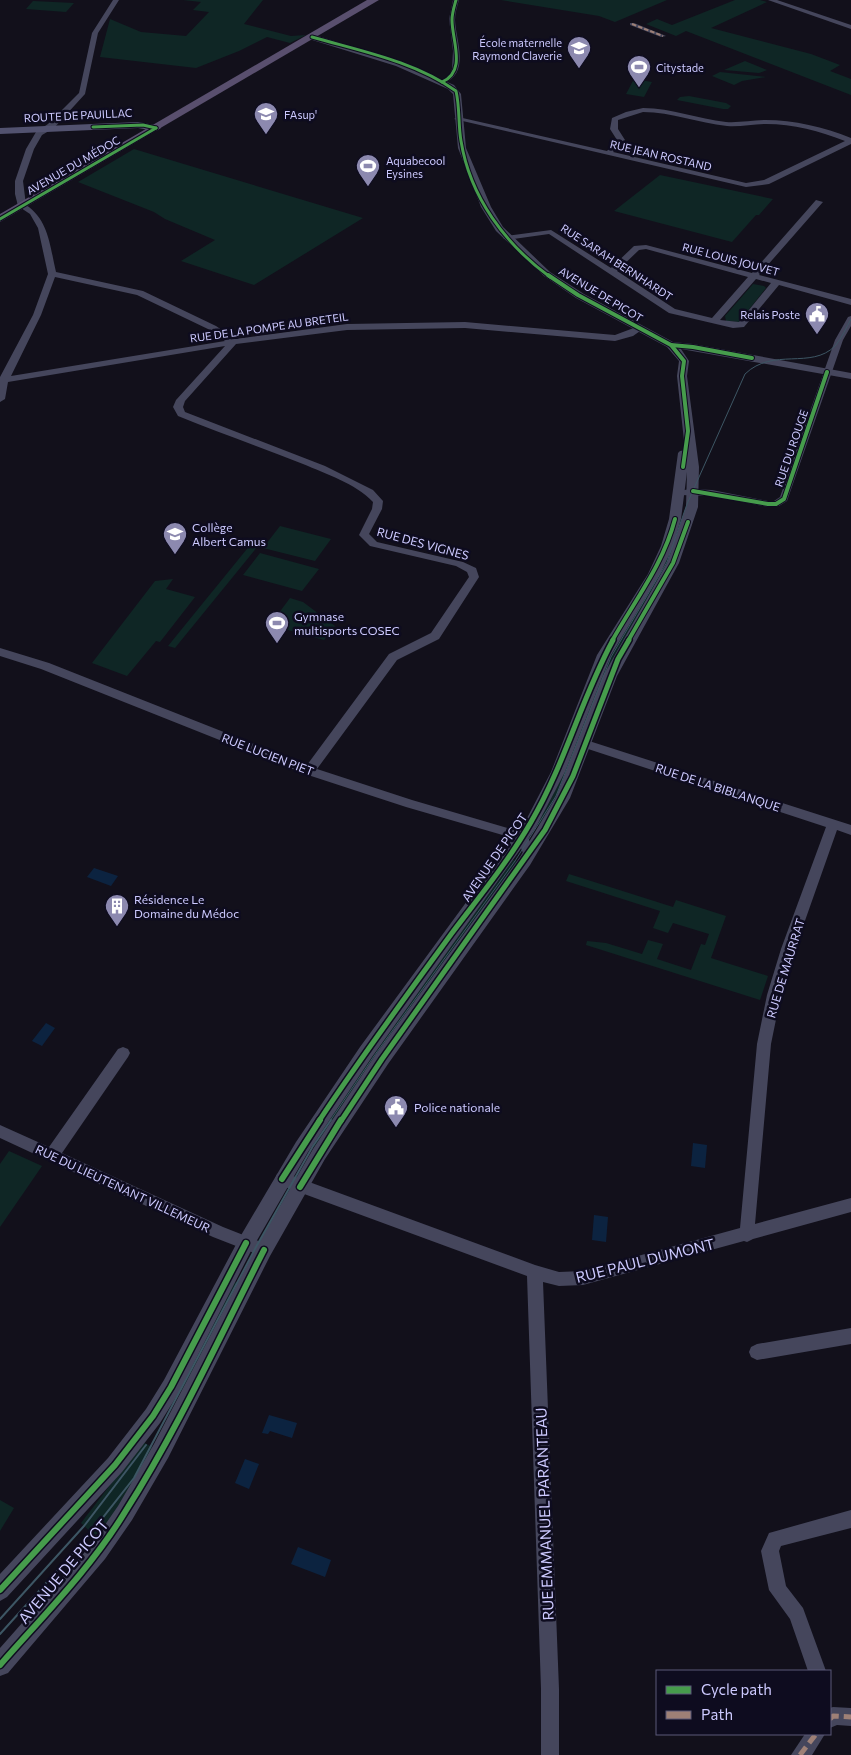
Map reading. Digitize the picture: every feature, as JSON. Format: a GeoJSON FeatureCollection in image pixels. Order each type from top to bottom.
{"type":"FeatureCollection","features":[{"type":"Feature","properties":{"kind":"main road","name":"AVENUE DU MÉDOC"},"geometry":{"type":"LineString","coordinates":[[0,219],[184,113],[374,0]]}},
{"type":"Feature","properties":{"kind":"main road","name":"AVENUE DU MÉDOC"},"geometry":{"type":"LineString","coordinates":[[143,125],[184,113]]}},
{"type":"Feature","properties":{"kind":"main road","name":"ROUTE DE PAUILLAC"},"geometry":{"type":"LineString","coordinates":[[0,131],[143,125],[156,128]]}},
{"type":"Feature","properties":{"kind":"street"},"geometry":{"type":"LineString","coordinates":[[0,398],[3,380],[36,315],[52,274],[42,228],[34,213],[22,206],[19,194],[19,181],[26,159],[39,134],[48,129],[82,94],[96,32],[116,0]]}},
{"type":"Feature","properties":{"kind":"street"},"geometry":{"type":"LineString","coordinates":[[442,82],[450,79],[454,72],[456,58],[451,14],[456,0]]}},
{"type":"Feature","properties":{"kind":"street"},"geometry":{"type":"LineString","coordinates":[[771,0],[851,28]]}},
{"type":"Feature","properties":{"kind":"street"},"geometry":{"type":"LineString","coordinates":[[784,4],[792,0]]}},
{"type":"Feature","properties":{"kind":"street"},"geometry":{"type":"LineString","coordinates":[[632,24],[663,36]]}},
{"type":"Feature","properties":{"kind":"street","name":"AVENUE DE PICOT"},"geometry":{"type":"LineString","coordinates":[[0,1665],[98,1552],[125,1513],[161,1451],[255,1247],[282,1180],[332,1101],[522,838],[548,794],[604,655],[661,560],[686,493],[693,468],[682,376],[684,361],[680,354],[607,318],[580,296],[536,266],[499,229],[486,208],[462,148],[457,94],[451,87],[383,58],[312,37]]}},
{"type":"Feature","properties":{"kind":"street"},"geometry":{"type":"LineString","coordinates":[[608,154],[621,140],[614,128],[614,119],[630,113],[650,110],[682,113],[728,124],[765,122],[789,124],[833,133],[851,141]]}},
{"type":"Feature","properties":{"kind":"street","name":"RUE JEAN ROSTAND"},"geometry":{"type":"LineString","coordinates":[[458,119],[738,184],[756,185],[766,182],[851,141]]}},
{"type":"Feature","properties":{"kind":"street"},"geometry":{"type":"LineString","coordinates":[[714,321],[819,202]]}},
{"type":"Feature","properties":{"kind":"street","name":"RUE SARAH BERNHARDT"},"geometry":{"type":"LineString","coordinates":[[507,238],[551,232],[672,311],[733,325],[741,325],[776,283]]}},
{"type":"Feature","properties":{"kind":"street","name":"RUE LOUIS JOUVET"},"geometry":{"type":"LineString","coordinates":[[612,271],[637,248],[646,247],[851,302]]}},
{"type":"Feature","properties":{"kind":"street"},"geometry":{"type":"LineString","coordinates":[[52,274],[140,293],[213,328],[233,342]]}},
{"type":"Feature","properties":{"kind":"street"},"geometry":{"type":"LineString","coordinates":[[827,372],[839,340],[851,319]]}},
{"type":"Feature","properties":{"kind":"street","name":"RUE DE LA POMPE AU BRETEIL"},"geometry":{"type":"LineString","coordinates":[[3,380],[233,342],[347,327],[416,325],[499,327],[612,338],[636,331]]}},
{"type":"Feature","properties":{"kind":"street","name":"RUE DES VIGNES"},"geometry":{"type":"LineString","coordinates":[[233,342],[181,400],[178,407],[181,414],[324,468],[368,489],[376,496],[379,502],[377,510],[365,527],[364,535],[368,541],[466,566],[472,570],[474,577],[435,636],[427,642],[404,650],[393,657],[309,770]]}},
{"type":"Feature","properties":{"kind":"street"},"geometry":{"type":"LineString","coordinates":[[666,346],[708,351],[851,376]]}},
{"type":"Feature","properties":{"kind":"street","name":"AVENUE DE PICOT"},"geometry":{"type":"LineString","coordinates":[[666,346],[682,376]]}},
{"type":"Feature","properties":{"kind":"street"},"geometry":{"type":"LineString","coordinates":[[680,354],[708,351]]}},
{"type":"Feature","properties":{"kind":"street","name":"RUE DU ROUGE"},"geometry":{"type":"LineString","coordinates":[[686,493],[768,504],[780,502],[784,499],[827,372]]}},
{"type":"Feature","properties":{"kind":"street","name":"AVENUE DE PICOT"},"geometry":{"type":"LineString","coordinates":[[0,1590],[115,1465],[153,1416],[255,1247],[300,1187],[319,1154],[382,1059],[529,855],[563,798],[586,744],[618,659],[674,563],[692,507],[686,493]]}},
{"type":"Feature","properties":{"kind":"street","name":"RUE LUCIEN PIET"},"geometry":{"type":"LineString","coordinates":[[0,652],[45,666],[309,770],[522,838]]}},
{"type":"Feature","properties":{"kind":"street","name":"RUE DE LA BIBLANQUE"},"geometry":{"type":"LineString","coordinates":[[586,744],[851,830]]}},
{"type":"Feature","properties":{"kind":"street","name":"RUE DE MAURRAT"},"geometry":{"type":"LineString","coordinates":[[747,1235],[766,1034],[774,995],[788,949],[833,825]]}},
{"type":"Feature","properties":{"kind":"street"},"geometry":{"type":"LineString","coordinates":[[522,838],[529,855]]}},
{"type":"Feature","properties":{"kind":"street"},"geometry":{"type":"LineString","coordinates":[[52,1155],[123,1053]]}},
{"type":"Feature","properties":{"kind":"street","name":"RUE DU LIEUTENANT VILLEMEUR"},"geometry":{"type":"LineString","coordinates":[[0,1131],[209,1228],[255,1247]]}},
{"type":"Feature","properties":{"kind":"street","name":"RUE PAUL DUMONT"},"geometry":{"type":"LineString","coordinates":[[282,1180],[559,1279],[583,1278],[747,1235],[851,1205]]}},
{"type":"Feature","properties":{"kind":"street","name":"RUE EMMANUEL PARANTEAU"},"geometry":{"type":"LineString","coordinates":[[535,1272],[550,1689],[550,1755]]}},
{"type":"Feature","properties":{"kind":"street"},"geometry":{"type":"LineString","coordinates":[[757,1352],[851,1336]]}},
{"type":"Feature","properties":{"kind":"street"},"geometry":{"type":"LineString","coordinates":[[817,1670],[797,1614],[778,1590],[770,1551],[775,1539],[851,1519]]}},
{"type":"Feature","properties":{"kind":"street"},"geometry":{"type":"LineString","coordinates":[[800,1755],[815,1735]]}},
{"type":"Feature","properties":{"kind":"green space"},"geometry":{"type":"Polygon","coordinates":[[[183,0],[263,0],[244,24],[291,36],[306,35],[290,43],[267,37],[239,51],[196,68],[100,57],[110,19],[141,32],[186,36],[209,12],[193,10],[201,2],[183,0]]]}},
{"type":"Feature","properties":{"kind":"green space"},"geometry":{"type":"Polygon","coordinates":[[[501,0],[667,0],[615,22],[599,16],[501,0]]]}},
{"type":"Feature","properties":{"kind":"green space"},"geometry":{"type":"Polygon","coordinates":[[[735,0],[760,0],[767,2],[711,28],[811,54],[840,65],[830,71],[851,79],[851,95],[686,31],[676,36],[646,24],[657,19],[672,25],[735,0]]]}},
{"type":"Feature","properties":{"kind":"green space"},"geometry":{"type":"Polygon","coordinates":[[[33,1],[74,3],[66,12],[26,9],[33,1]]]}},
{"type":"Feature","properties":{"kind":"green space"},"geometry":{"type":"Polygon","coordinates":[[[745,61],[767,70],[759,73],[724,70],[745,61]]]}},
{"type":"Feature","properties":{"kind":"green space"},"geometry":{"type":"Polygon","coordinates":[[[720,72],[766,77],[742,81],[734,85],[712,76],[720,72]]]}},
{"type":"Feature","properties":{"kind":"green space","name":"Citystade"},"geometry":{"type":"Polygon","coordinates":[[[634,79],[652,82],[644,97],[626,94],[634,79]]]}},
{"type":"Feature","properties":{"kind":"green space"},"geometry":{"type":"Polygon","coordinates":[[[689,96],[726,103],[731,106],[728,109],[723,109],[677,100],[680,97],[689,96]]]}},
{"type":"Feature","properties":{"kind":"green space"},"geometry":{"type":"Polygon","coordinates":[[[134,149],[363,218],[254,285],[181,261],[215,240],[165,219],[154,212],[78,182],[134,149]]]}},
{"type":"Feature","properties":{"kind":"green space"},"geometry":{"type":"Polygon","coordinates":[[[660,175],[773,199],[732,242],[614,211],[660,175]]]}},
{"type":"Feature","properties":{"kind":"green space"},"geometry":{"type":"Polygon","coordinates":[[[753,284],[766,288],[739,322],[726,321],[725,316],[753,284]]]}},
{"type":"Feature","properties":{"kind":"green space"},"geometry":{"type":"Polygon","coordinates":[[[679,520],[685,521],[676,548],[542,826],[536,824],[601,674],[679,520]]]}},
{"type":"Feature","properties":{"kind":"green space"},"geometry":{"type":"Polygon","coordinates":[[[280,526],[331,539],[315,561],[263,548],[280,526]]]}},
{"type":"Feature","properties":{"kind":"green space"},"geometry":{"type":"Polygon","coordinates":[[[255,539],[262,541],[175,648],[168,646],[255,539]]]}},
{"type":"Feature","properties":{"kind":"green space"},"geometry":{"type":"Polygon","coordinates":[[[260,553],[319,569],[302,591],[243,575],[260,553]]]}},
{"type":"Feature","properties":{"kind":"green space"},"geometry":{"type":"Polygon","coordinates":[[[173,579],[166,589],[195,597],[160,642],[156,641],[127,676],[92,663],[155,581],[173,579]]]}},
{"type":"Feature","properties":{"kind":"green space"},"geometry":{"type":"Polygon","coordinates":[[[290,598],[303,602],[335,626],[324,640],[270,625],[290,598]]]}},
{"type":"Feature","properties":{"kind":"green space"},"geometry":{"type":"Polygon","coordinates":[[[512,859],[518,862],[317,1148],[310,1145],[512,859]]]}},
{"type":"Feature","properties":{"kind":"green space"},"geometry":{"type":"Polygon","coordinates":[[[569,874],[673,907],[676,900],[726,916],[711,958],[768,976],[760,1000],[586,945],[587,941],[606,943],[642,954],[648,940],[663,944],[657,959],[691,970],[701,944],[705,945],[709,934],[673,923],[668,933],[653,928],[660,911],[566,881],[569,874]]]}},
{"type":"Feature","properties":{"kind":"green space"},"geometry":{"type":"Polygon","coordinates":[[[9,1151],[42,1166],[0,1227],[0,1164],[9,1151]]]}},
{"type":"Feature","properties":{"kind":"green space"},"geometry":{"type":"Polygon","coordinates":[[[232,1281],[241,1284],[185,1392],[177,1389],[232,1281]]]}},
{"type":"Feature","properties":{"kind":"green space"},"geometry":{"type":"Polygon","coordinates":[[[143,1442],[156,1449],[119,1508],[95,1536],[81,1523],[143,1442]]]}},
{"type":"Feature","properties":{"kind":"green space"},"geometry":{"type":"Polygon","coordinates":[[[0,1500],[14,1508],[0,1531],[0,1500]]]}},
{"type":"Feature","properties":{"kind":"water"},"geometry":{"type":"Polygon","coordinates":[[[94,868],[118,876],[111,886],[87,877],[94,868]]]}},
{"type":"Feature","properties":{"kind":"water"},"geometry":{"type":"Polygon","coordinates":[[[46,1023],[55,1028],[42,1046],[32,1041],[46,1023]]]}},
{"type":"Feature","properties":{"kind":"water"},"geometry":{"type":"Polygon","coordinates":[[[693,1143],[707,1145],[705,1168],[691,1166],[693,1143]]]}},
{"type":"Feature","properties":{"kind":"water"},"geometry":{"type":"Polygon","coordinates":[[[594,1215],[608,1217],[606,1242],[592,1240],[594,1215]]]}},
{"type":"Feature","properties":{"kind":"water"},"geometry":{"type":"Polygon","coordinates":[[[269,1415],[297,1423],[292,1438],[270,1431],[268,1434],[262,1433],[269,1415]]]}},
{"type":"Feature","properties":{"kind":"water"},"geometry":{"type":"Polygon","coordinates":[[[245,1459],[259,1464],[249,1489],[235,1483],[245,1459]]]}},
{"type":"Feature","properties":{"kind":"water"},"geometry":{"type":"Polygon","coordinates":[[[298,1547],[331,1560],[325,1577],[291,1564],[298,1547]]]}},
{"type":"Feature","properties":{"kind":"tram line"},"geometry":{"type":"LineString","coordinates":[[330,1121],[374,1056],[515,861],[556,796],[611,657],[667,562],[687,504],[745,374],[756,366],[768,362],[815,357],[825,353],[835,346],[851,319]]}},
{"type":"Feature","properties":{"kind":"tram line"},"geometry":{"type":"LineString","coordinates":[[0,1634],[86,1539],[134,1478],[256,1247],[313,1146],[331,1120]]}},
{"type":"Feature","properties":{"kind":"tram line"},"geometry":{"type":"LineString","coordinates":[[0,1619],[84,1526],[146,1445]]}},
{"type":"Feature","properties":{"kind":"marked path"},"geometry":{"type":"LineString","coordinates":[[632,24],[663,36]]}},
{"type":"Feature","properties":{"kind":"marked path"},"geometry":{"type":"LineString","coordinates":[[831,1718],[833,1716],[851,1717]]}},
{"type":"Feature","properties":{"kind":"marked path"},"geometry":{"type":"LineString","coordinates":[[800,1755],[815,1735]]}},
{"type":"Feature","properties":{"kind":"cycle path"},"geometry":{"type":"LineString","coordinates":[[442,82],[451,77],[455,69],[456,51],[452,19],[456,0]]}},
{"type":"Feature","properties":{"kind":"cycle path"},"geometry":{"type":"LineString","coordinates":[[312,37],[409,66],[444,82],[456,91],[461,141],[472,178],[493,220],[515,248],[555,281],[671,345],[680,354],[684,361],[682,376],[688,431],[683,467]]}},
{"type":"Feature","properties":{"kind":"cycle path"},"geometry":{"type":"LineString","coordinates":[[93,127],[143,125],[156,128]]}},
{"type":"Feature","properties":{"kind":"cycle path"},"geometry":{"type":"LineString","coordinates":[[0,219],[156,128]]}},
{"type":"Feature","properties":{"kind":"cycle path"},"geometry":{"type":"LineString","coordinates":[[671,345],[693,347],[752,358]]}},
{"type":"Feature","properties":{"kind":"cycle path"},"geometry":{"type":"LineString","coordinates":[[693,491],[768,504],[776,504],[784,499],[827,372]]}},
{"type":"Feature","properties":{"kind":"cycle path"},"geometry":{"type":"LineString","coordinates":[[282,1179],[343,1085],[503,866],[531,823],[561,762],[594,677],[613,639],[663,556],[675,519]]}},
{"type":"Feature","properties":{"kind":"cycle path"},"geometry":{"type":"LineString","coordinates":[[300,1187],[319,1154],[382,1059],[545,830],[573,776],[618,659],[673,563],[688,522]]}},
{"type":"Feature","properties":{"kind":"cycle path"},"geometry":{"type":"LineString","coordinates":[[0,1590],[115,1465],[153,1416],[171,1387],[246,1243]]}},
{"type":"Feature","properties":{"kind":"cycle path"},"geometry":{"type":"LineString","coordinates":[[0,1665],[98,1552],[125,1513],[161,1451],[264,1250]]}},
{"type":"Feature","properties":{"kind":"place","name":"École maternelle Raymond Claverie"},"geometry":{"type":"Point","coordinates":[579,69]}},
{"type":"Feature","properties":{"kind":"place","name":"Citystade"},"geometry":{"type":"Point","coordinates":[639,88]}},
{"type":"Feature","properties":{"kind":"place","name":"FAsup'"},"geometry":{"type":"Point","coordinates":[266,135]}},
{"type":"Feature","properties":{"kind":"place","name":"Aquabecool Eysines"},"geometry":{"type":"Point","coordinates":[368,187]}},
{"type":"Feature","properties":{"kind":"place","name":"Relais Poste"},"geometry":{"type":"Point","coordinates":[817,335]}},
{"type":"Feature","properties":{"kind":"place","name":"Collège Albert Camus"},"geometry":{"type":"Point","coordinates":[175,555]}},
{"type":"Feature","properties":{"kind":"place","name":"Gymnase multisports COSEC"},"geometry":{"type":"Point","coordinates":[277,644]}},
{"type":"Feature","properties":{"kind":"place","name":"Résidence Le Domaine du Médoc"},"geometry":{"type":"Point","coordinates":[117,927]}},
{"type":"Feature","properties":{"kind":"place","name":"Police nationale"},"geometry":{"type":"Point","coordinates":[396,1128]}}]}
